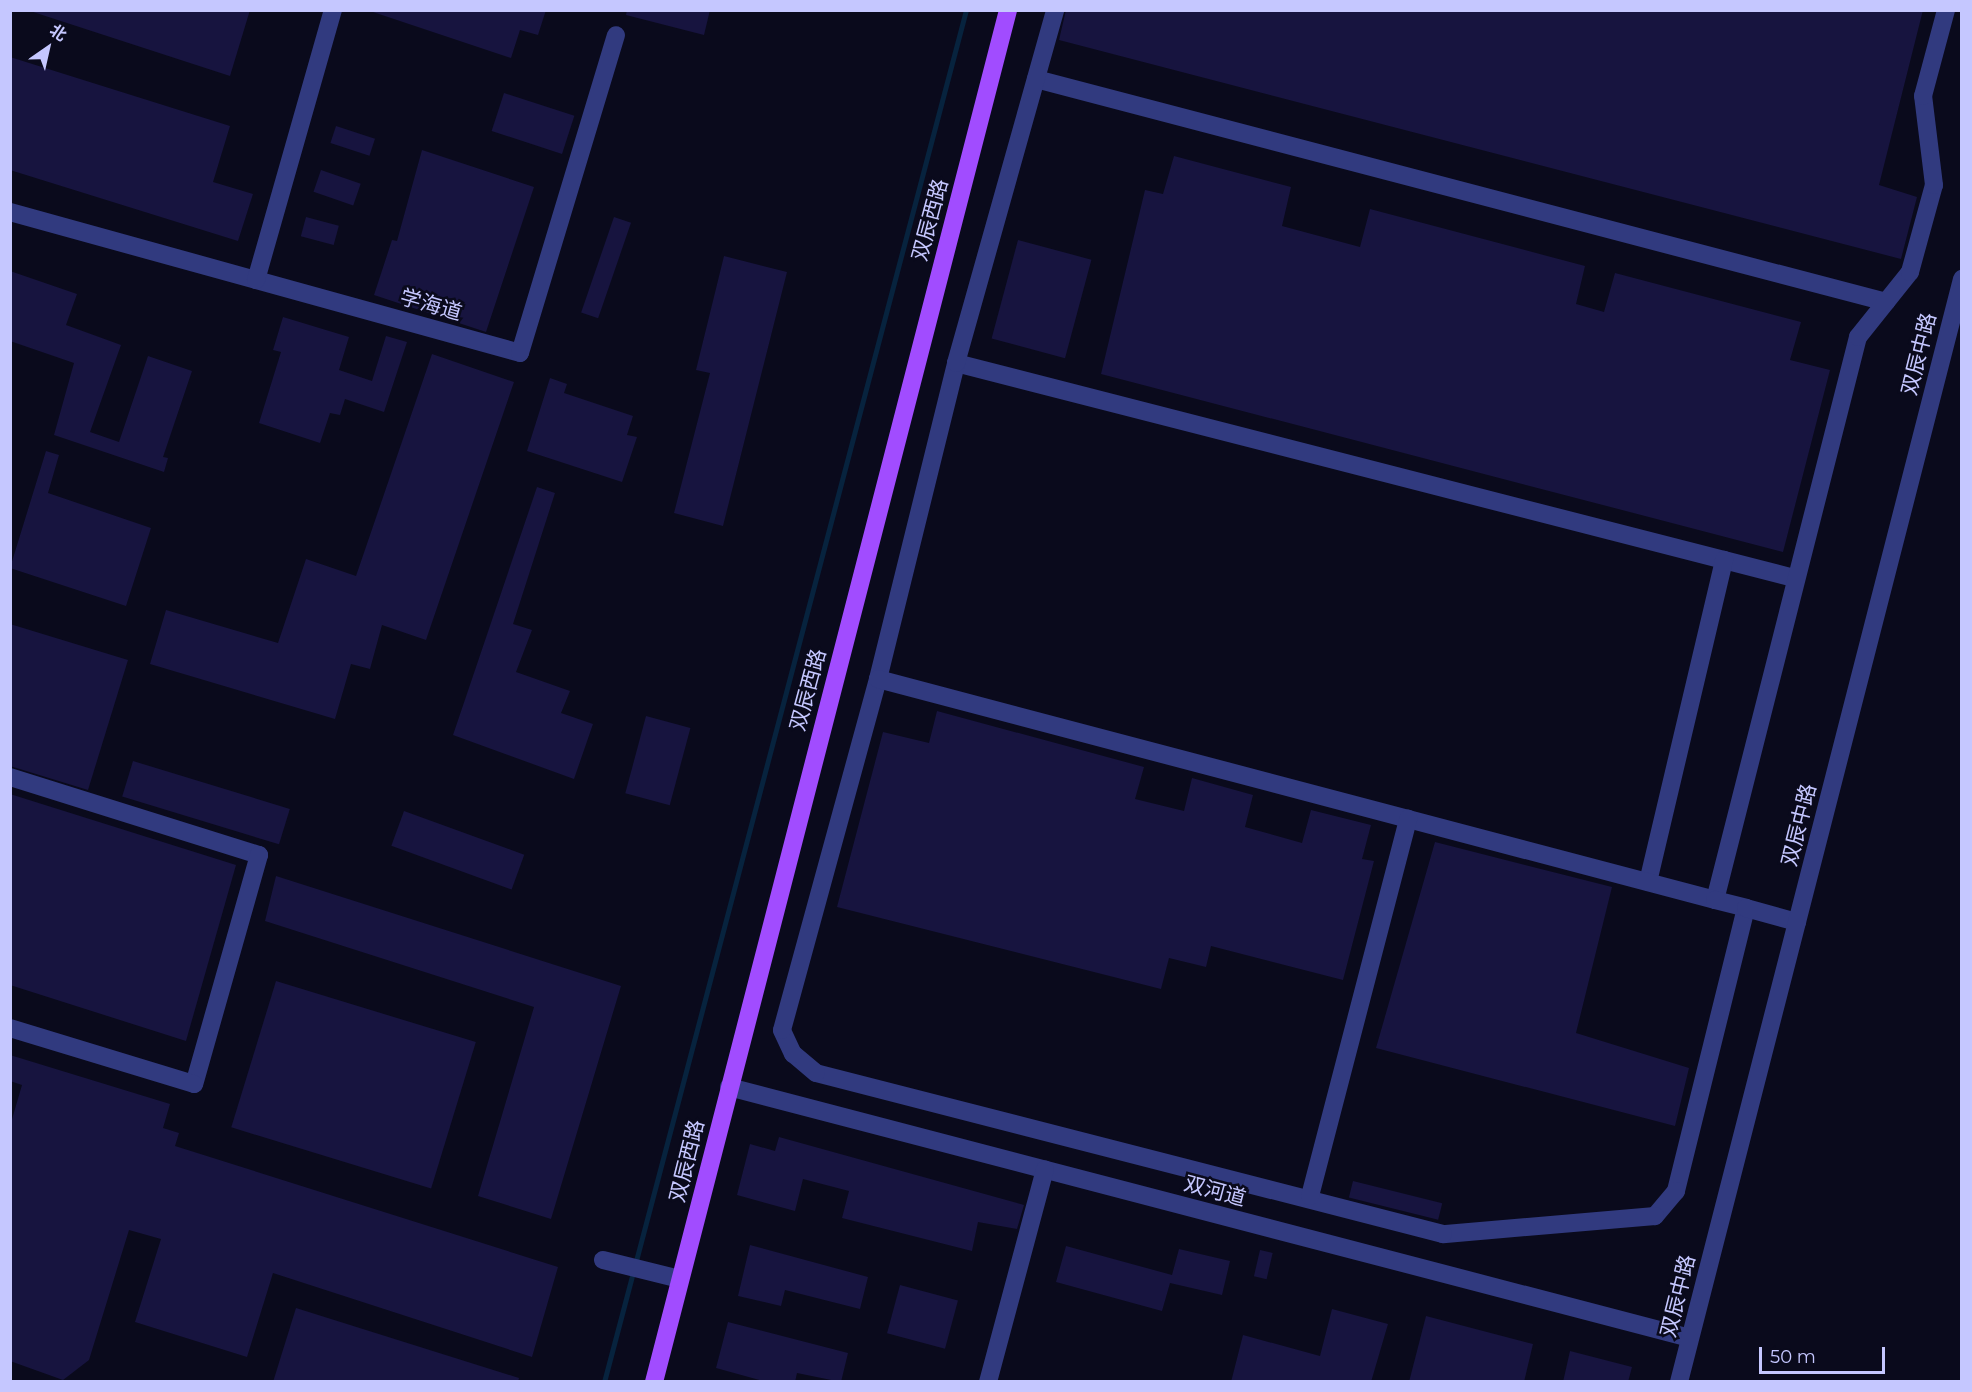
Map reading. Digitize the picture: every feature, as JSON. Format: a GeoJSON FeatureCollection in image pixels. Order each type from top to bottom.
{"type":"FeatureCollection","features":[{"type":"Feature","properties":{"kind":"main road","name":"双辰西路"},"geometry":{"type":"LineString","coordinates":[[654,1382],[1008,10]]}},
{"type":"Feature","properties":{"kind":"street"},"geometry":{"type":"LineString","coordinates":[[256,280],[333,10]]}},
{"type":"Feature","properties":{"kind":"street"},"geometry":{"type":"LineString","coordinates":[[1055,10],[956,363],[878,679],[782,1030],[793,1053],[816,1072],[1310,1196],[1443,1234],[1655,1216],[1676,1191],[1746,908]]}},
{"type":"Feature","properties":{"kind":"street"},"geometry":{"type":"LineString","coordinates":[[1715,900],[1794,578],[1858,337],[1910,272],[1934,184],[1923,96],[1946,10]]}},
{"type":"Feature","properties":{"kind":"street","name":"学海道"},"geometry":{"type":"LineString","coordinates":[[10,212],[520,353],[616,35]]}},
{"type":"Feature","properties":{"kind":"street"},"geometry":{"type":"LineString","coordinates":[[1036,79],[1886,302]]}},
{"type":"Feature","properties":{"kind":"street","name":"双辰中路"},"geometry":{"type":"LineString","coordinates":[[1679,1382],[1962,279]]}},
{"type":"Feature","properties":{"kind":"street"},"geometry":{"type":"LineString","coordinates":[[956,363],[1794,578]]}},
{"type":"Feature","properties":{"kind":"street"},"geometry":{"type":"LineString","coordinates":[[1648,882],[1724,560]]}},
{"type":"Feature","properties":{"kind":"street"},"geometry":{"type":"LineString","coordinates":[[878,679],[1797,922]]}},
{"type":"Feature","properties":{"kind":"street"},"geometry":{"type":"LineString","coordinates":[[10,777],[259,855],[194,1084],[10,1028]]}},
{"type":"Feature","properties":{"kind":"street"},"geometry":{"type":"LineString","coordinates":[[1310,1196],[1408,819]]}},
{"type":"Feature","properties":{"kind":"street","name":"双河道"},"geometry":{"type":"LineString","coordinates":[[729,1087],[1690,1338]]}},
{"type":"Feature","properties":{"kind":"street"},"geometry":{"type":"LineString","coordinates":[[988,1382],[1045,1169]]}},
{"type":"Feature","properties":{"kind":"street"},"geometry":{"type":"LineString","coordinates":[[603,1260],[680,1279]]}},
{"type":"Feature","properties":{"kind":"building"},"geometry":{"type":"Polygon","coordinates":[[[27,10],[250,10],[230,76],[27,10]]]}},
{"type":"Feature","properties":{"kind":"building"},"geometry":{"type":"Polygon","coordinates":[[[367,10],[546,10],[538,35],[520,30],[511,58],[367,10]]]}},
{"type":"Feature","properties":{"kind":"building"},"geometry":{"type":"Polygon","coordinates":[[[627,10],[710,10],[704,35],[626,15],[627,10]]]}},
{"type":"Feature","properties":{"kind":"building"},"geometry":{"type":"Polygon","coordinates":[[[1066,10],[1923,10],[1879,185],[1917,197],[1901,259],[1059,40],[1066,10]]]}},
{"type":"Feature","properties":{"kind":"building"},"geometry":{"type":"Polygon","coordinates":[[[10,57],[230,126],[213,182],[253,194],[238,241],[10,170],[10,57]]]}},
{"type":"Feature","properties":{"kind":"building"},"geometry":{"type":"Polygon","coordinates":[[[504,93],[574,116],[562,154],[492,131],[504,93]]]}},
{"type":"Feature","properties":{"kind":"building"},"geometry":{"type":"Polygon","coordinates":[[[336,126],[375,139],[369,156],[330,143],[336,126]]]}},
{"type":"Feature","properties":{"kind":"building"},"geometry":{"type":"Polygon","coordinates":[[[422,150],[534,187],[486,332],[374,295],[392,240],[397,241],[422,150]]]}},
{"type":"Feature","properties":{"kind":"building"},"geometry":{"type":"Polygon","coordinates":[[[1174,156],[1291,187],[1282,226],[1360,247],[1370,209],[1585,266],[1576,304],[1604,312],[1615,273],[1801,322],[1790,360],[1830,370],[1783,552],[1101,374],[1145,190],[1163,194],[1174,156]]]}},
{"type":"Feature","properties":{"kind":"building"},"geometry":{"type":"Polygon","coordinates":[[[321,170],[361,184],[353,205],[314,192],[321,170]]]}},
{"type":"Feature","properties":{"kind":"building"},"geometry":{"type":"Polygon","coordinates":[[[306,217],[339,226],[334,245],[301,236],[306,217]]]}},
{"type":"Feature","properties":{"kind":"building"},"geometry":{"type":"Polygon","coordinates":[[[614,217],[631,223],[598,318],[581,312],[614,217]]]}},
{"type":"Feature","properties":{"kind":"building"},"geometry":{"type":"Polygon","coordinates":[[[1018,240],[1091,260],[1065,358],[992,339],[1018,240]]]}},
{"type":"Feature","properties":{"kind":"building"},"geometry":{"type":"Polygon","coordinates":[[[724,256],[787,272],[723,526],[674,513],[710,373],[696,370],[724,256]]]}},
{"type":"Feature","properties":{"kind":"building"},"geometry":{"type":"Polygon","coordinates":[[[10,271],[77,294],[66,325],[121,345],[90,432],[119,442],[148,356],[192,371],[163,457],[168,458],[164,472],[54,435],[74,363],[10,341],[10,271]]]}},
{"type":"Feature","properties":{"kind":"building"},"geometry":{"type":"Polygon","coordinates":[[[283,317],[349,337],[339,370],[372,381],[386,336],[407,342],[384,412],[345,399],[340,415],[330,413],[320,443],[259,423],[281,352],[273,350],[283,317]]]}},
{"type":"Feature","properties":{"kind":"building"},"geometry":{"type":"Polygon","coordinates":[[[432,354],[514,382],[426,640],[382,625],[370,669],[351,664],[335,719],[150,664],[166,610],[278,643],[306,559],[356,576],[432,354]]]}},
{"type":"Feature","properties":{"kind":"building"},"geometry":{"type":"Polygon","coordinates":[[[550,378],[567,384],[564,393],[633,416],[627,435],[637,437],[622,482],[527,451],[550,378]]]}},
{"type":"Feature","properties":{"kind":"building"},"geometry":{"type":"Polygon","coordinates":[[[46,451],[59,455],[48,493],[151,528],[126,606],[10,568],[46,451]]]}},
{"type":"Feature","properties":{"kind":"building"},"geometry":{"type":"Polygon","coordinates":[[[537,487],[555,493],[513,624],[532,630],[516,672],[570,691],[561,713],[593,724],[574,779],[453,735],[537,487]]]}},
{"type":"Feature","properties":{"kind":"building"},"geometry":{"type":"Polygon","coordinates":[[[10,624],[128,660],[88,790],[10,766],[10,624]]]}},
{"type":"Feature","properties":{"kind":"building"},"geometry":{"type":"Polygon","coordinates":[[[937,711],[1144,767],[1135,799],[1184,811],[1192,778],[1253,795],[1245,827],[1302,843],[1311,810],[1371,825],[1362,859],[1374,861],[1343,980],[1211,946],[1206,967],[1169,958],[1161,989],[837,907],[883,732],[929,743],[937,711]]]}},
{"type":"Feature","properties":{"kind":"building"},"geometry":{"type":"Polygon","coordinates":[[[646,716],[690,728],[670,805],[625,793],[646,716]]]}},
{"type":"Feature","properties":{"kind":"building"},"geometry":{"type":"Polygon","coordinates":[[[133,761],[290,809],[279,844],[122,796],[133,761]]]}},
{"type":"Feature","properties":{"kind":"building"},"geometry":{"type":"Polygon","coordinates":[[[10,794],[236,865],[186,1041],[10,985],[10,794]]]}},
{"type":"Feature","properties":{"kind":"building"},"geometry":{"type":"Polygon","coordinates":[[[404,811],[524,855],[512,890],[391,846],[404,811]]]}},
{"type":"Feature","properties":{"kind":"building"},"geometry":{"type":"Polygon","coordinates":[[[1435,842],[1612,887],[1576,1033],[1689,1068],[1675,1126],[1376,1048],[1435,842]]]}},
{"type":"Feature","properties":{"kind":"building"},"geometry":{"type":"Polygon","coordinates":[[[276,876],[621,986],[551,1219],[478,1196],[534,1007],[265,921],[276,876]]]}},
{"type":"Feature","properties":{"kind":"building"},"geometry":{"type":"Polygon","coordinates":[[[276,981],[476,1042],[431,1188],[231,1127],[276,981]]]}},
{"type":"Feature","properties":{"kind":"building"},"geometry":{"type":"Polygon","coordinates":[[[10,1055],[170,1104],[163,1128],[179,1133],[175,1146],[558,1267],[532,1357],[273,1273],[247,1357],[135,1322],[161,1239],[129,1230],[89,1360],[63,1380],[10,1361],[10,1126],[22,1085],[10,1081],[10,1055]]]}},
{"type":"Feature","properties":{"kind":"building"},"geometry":{"type":"Polygon","coordinates":[[[779,1137],[1024,1205],[1017,1229],[978,1222],[972,1251],[842,1218],[849,1191],[803,1179],[795,1211],[737,1195],[750,1144],[775,1151],[779,1137]]]}},
{"type":"Feature","properties":{"kind":"building"},"geometry":{"type":"Polygon","coordinates":[[[1353,1181],[1442,1203],[1438,1220],[1349,1197],[1353,1181]]]}},
{"type":"Feature","properties":{"kind":"building"},"geometry":{"type":"Polygon","coordinates":[[[750,1245],[868,1277],[860,1309],[785,1290],[781,1306],[738,1296],[750,1245]]]}},
{"type":"Feature","properties":{"kind":"building"},"geometry":{"type":"Polygon","coordinates":[[[1066,1246],[1172,1275],[1179,1249],[1230,1261],[1222,1295],[1170,1283],[1162,1311],[1056,1282],[1066,1246]]]}},
{"type":"Feature","properties":{"kind":"building"},"geometry":{"type":"Polygon","coordinates":[[[1260,1250],[1273,1253],[1267,1279],[1254,1276],[1260,1250]]]}},
{"type":"Feature","properties":{"kind":"building"},"geometry":{"type":"Polygon","coordinates":[[[900,1285],[958,1301],[945,1349],[887,1333],[900,1285]]]}},
{"type":"Feature","properties":{"kind":"building"},"geometry":{"type":"Polygon","coordinates":[[[296,1308],[519,1378],[518,1382],[273,1382],[296,1308]]]}},
{"type":"Feature","properties":{"kind":"building"},"geometry":{"type":"Polygon","coordinates":[[[1332,1309],[1388,1324],[1371,1382],[1231,1382],[1243,1335],[1320,1356],[1332,1309]]]}},
{"type":"Feature","properties":{"kind":"building"},"geometry":{"type":"Polygon","coordinates":[[[1426,1316],[1533,1344],[1524,1382],[1409,1382],[1426,1316]]]}},
{"type":"Feature","properties":{"kind":"building"},"geometry":{"type":"Polygon","coordinates":[[[728,1322],[848,1353],[841,1382],[797,1373],[795,1382],[767,1382],[716,1368],[728,1322]]]}},
{"type":"Feature","properties":{"kind":"building"},"geometry":{"type":"Polygon","coordinates":[[[1570,1351],[1632,1367],[1628,1382],[1563,1382],[1570,1351]]]}},
{"type":"Feature","properties":{"kind":"waterway"},"geometry":{"type":"LineString","coordinates":[[604,1382],[966,10]]}}]}
